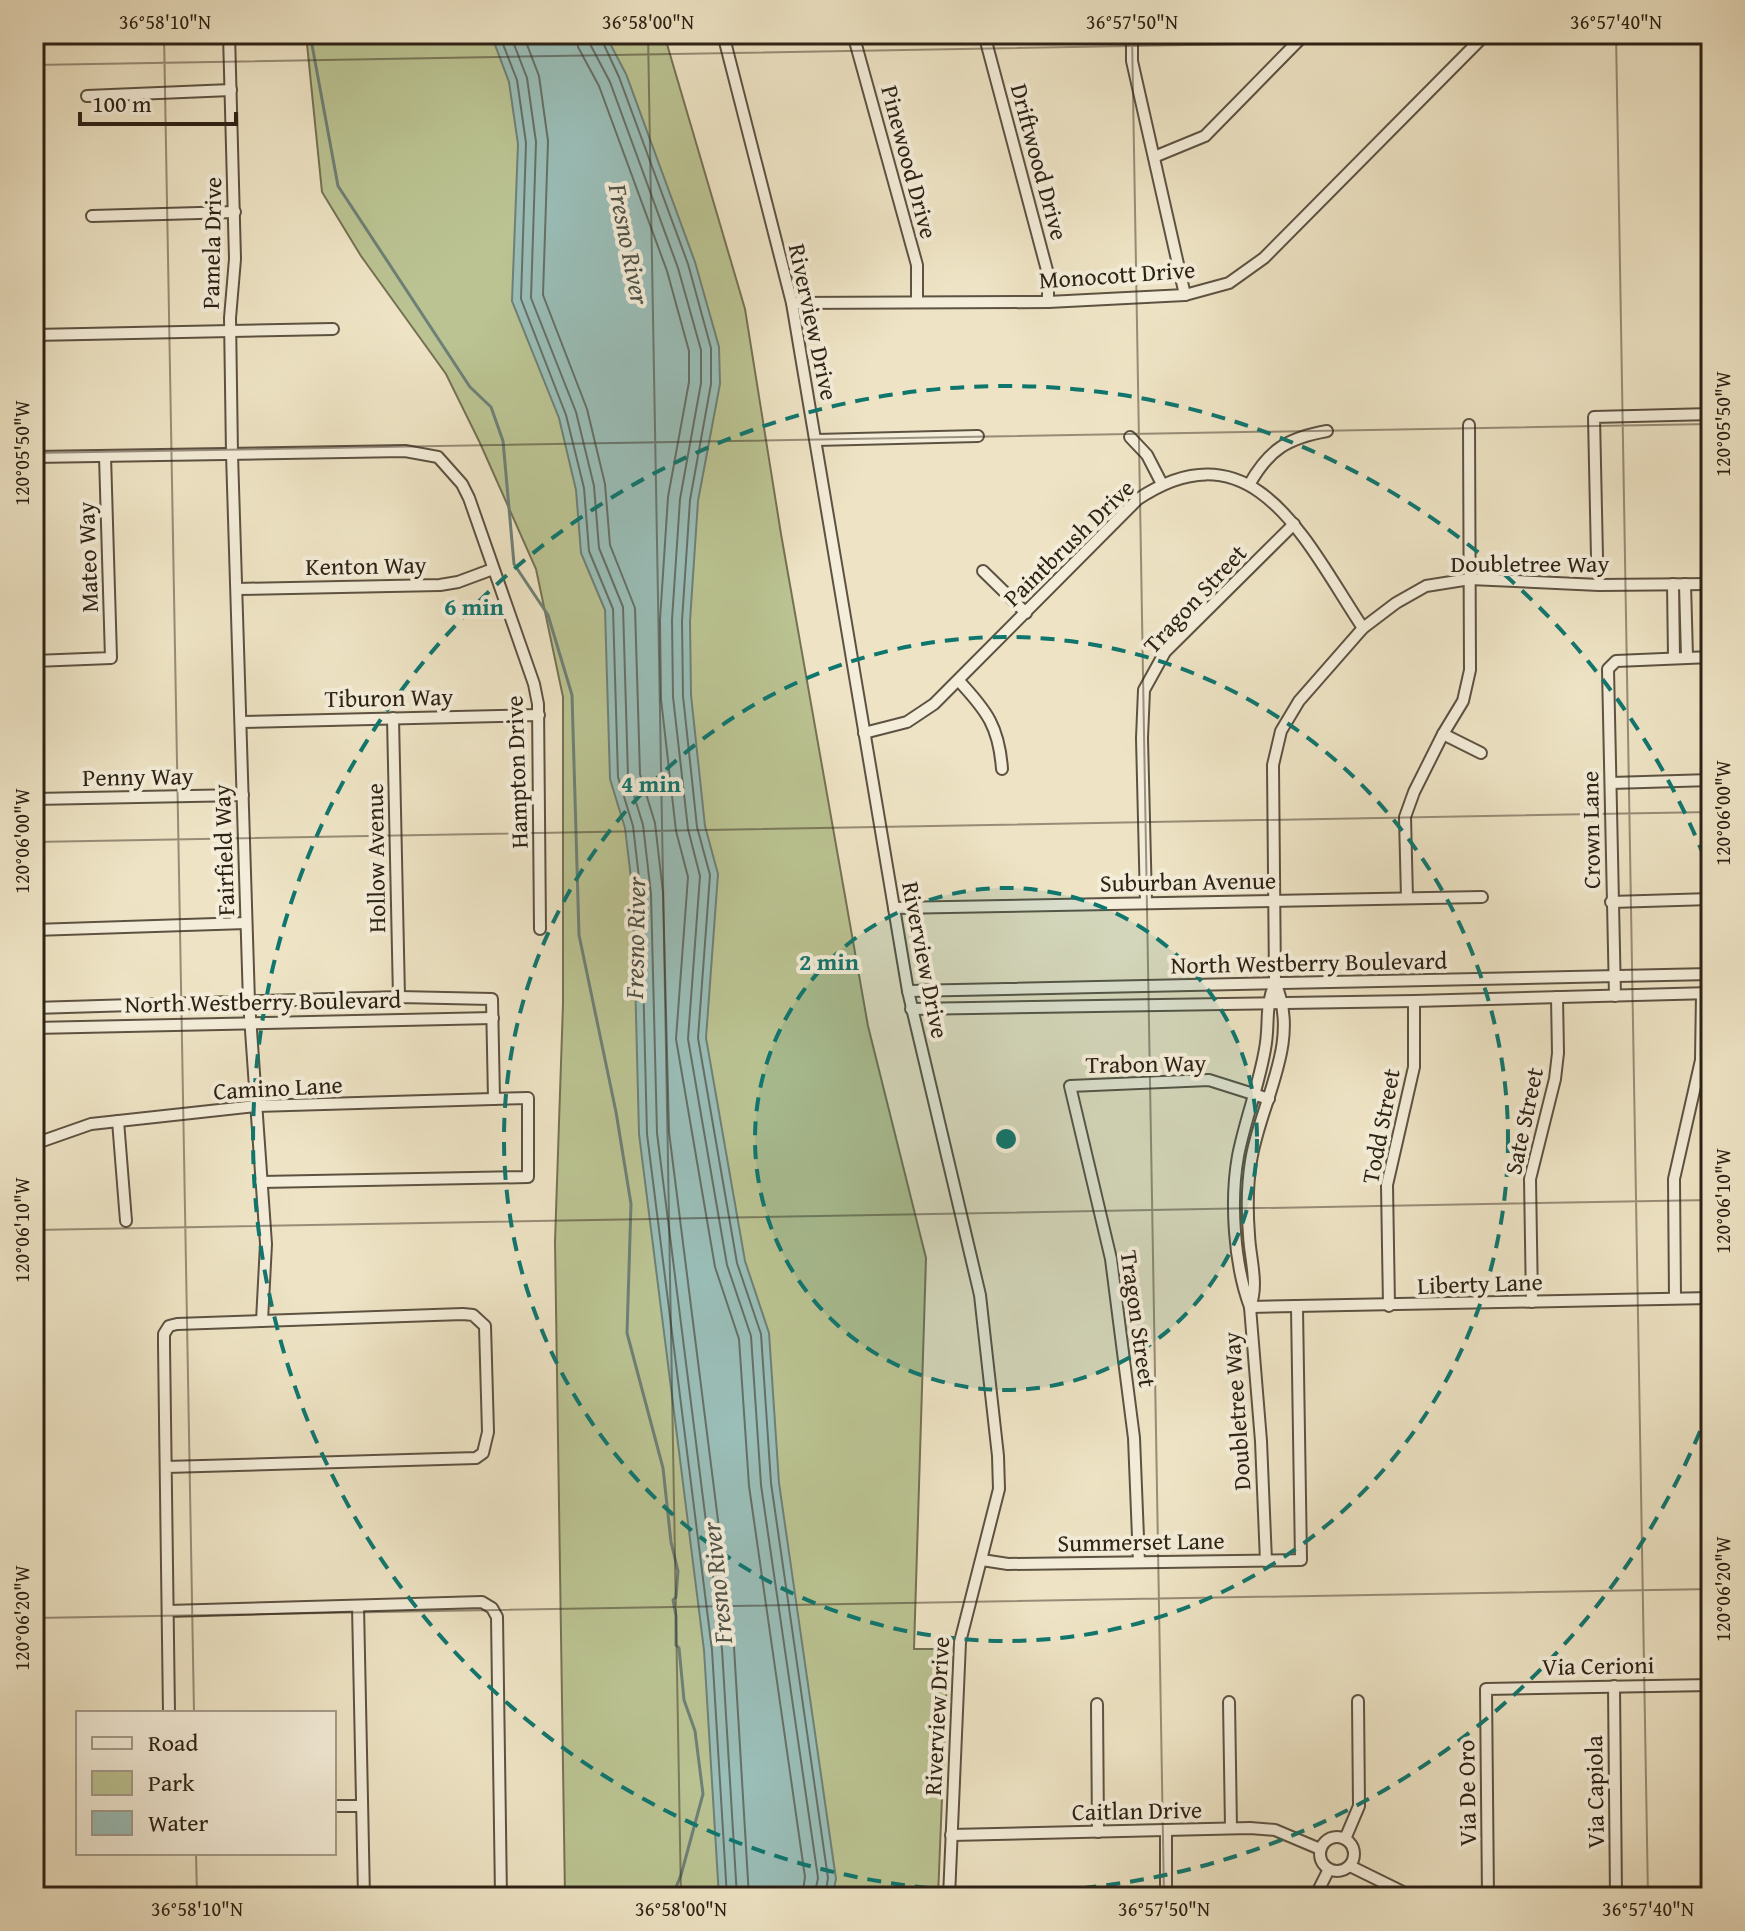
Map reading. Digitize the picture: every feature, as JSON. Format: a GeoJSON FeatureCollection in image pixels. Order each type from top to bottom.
{"type":"FeatureCollection","features":[{"type":"Feature","properties":{"kind":"street","name":"Pamela Drive"},"geometry":{"type":"LineString","coordinates":[[229,34],[235,212],[231,331],[232,454]]}},
{"type":"Feature","properties":{"kind":"street","name":"Riverview Drive"},"geometry":{"type":"LineString","coordinates":[[723,34],[792,303],[911,1009],[980,1295],[999,1472],[997,1507],[967,1607],[960,1642],[949,1897]]}},
{"type":"Feature","properties":{"kind":"street","name":"Pinewood Drive"},"geometry":{"type":"LineString","coordinates":[[853,34],[917,265],[917,302]]}},
{"type":"Feature","properties":{"kind":"street","name":"Driftwood Drive"},"geometry":{"type":"LineString","coordinates":[[984,34],[1048,274],[1048,302]]}},
{"type":"Feature","properties":{"kind":"street"},"geometry":{"type":"LineString","coordinates":[[1132,34],[1132,61],[1185,295]]}},
{"type":"Feature","properties":{"kind":"street"},"geometry":{"type":"LineString","coordinates":[[1154,157],[1205,136],[1305,34]]}},
{"type":"Feature","properties":{"kind":"street","name":"Monocott Drive"},"geometry":{"type":"LineString","coordinates":[[792,303],[1048,302],[1185,295],[1229,283],[1264,258],[1486,34]]}},
{"type":"Feature","properties":{"kind":"street"},"geometry":{"type":"LineString","coordinates":[[87,96],[231,90]]}},
{"type":"Feature","properties":{"kind":"street"},"geometry":{"type":"LineString","coordinates":[[92,216],[235,212]]}},
{"type":"Feature","properties":{"kind":"street"},"geometry":{"type":"LineString","coordinates":[[34,335],[333,329]]}},
{"type":"Feature","properties":{"kind":"street"},"geometry":{"type":"LineString","coordinates":[[1597,554],[1594,417],[1711,414]]}},
{"type":"Feature","properties":{"kind":"street"},"geometry":{"type":"LineString","coordinates":[[1407,898],[1405,817],[1443,734],[1463,701],[1470,670],[1469,425]]}},
{"type":"Feature","properties":{"kind":"street"},"geometry":{"type":"LineString","coordinates":[[1249,485],[1267,457],[1280,446],[1293,439],[1327,431]]}},
{"type":"Feature","properties":{"kind":"street"},"geometry":{"type":"LineString","coordinates":[[816,440],[978,436]]}},
{"type":"Feature","properties":{"kind":"street"},"geometry":{"type":"LineString","coordinates":[[1130,437],[1147,455],[1162,484]]}},
{"type":"Feature","properties":{"kind":"street","name":"Hampton Drive"},"geometry":{"type":"LineString","coordinates":[[232,454],[405,451],[438,457],[462,484],[534,684],[539,715],[540,929]]}},
{"type":"Feature","properties":{"kind":"street"},"geometry":{"type":"LineString","coordinates":[[34,457],[232,454]]}},
{"type":"Feature","properties":{"kind":"street","name":"Fairfield Way"},"geometry":{"type":"LineString","coordinates":[[232,454],[249,1002],[266,1244],[262,1321]]}},
{"type":"Feature","properties":{"kind":"street","name":"Mateo Way"},"geometry":{"type":"LineString","coordinates":[[34,661],[111,658],[105,456]]}},
{"type":"Feature","properties":{"kind":"street","name":"Paintbrush Drive"},"geometry":{"type":"LineString","coordinates":[[864,733],[907,722],[934,704],[1138,499],[1162,484],[1200,475],[1220,476],[1249,485],[1280,507],[1363,628]]}},
{"type":"Feature","properties":{"kind":"street","name":"Tragon Street"},"geometry":{"type":"LineString","coordinates":[[1146,902],[1142,738],[1144,690],[1165,652],[1294,524]]}},
{"type":"Feature","properties":{"kind":"street","name":"Kenton Way"},"geometry":{"type":"LineString","coordinates":[[237,589],[440,585],[493,569]]}},
{"type":"Feature","properties":{"kind":"street"},"geometry":{"type":"LineString","coordinates":[[983,571],[1026,613]]}},
{"type":"Feature","properties":{"kind":"street","name":"Doubletree Way"},"geometry":{"type":"LineString","coordinates":[[1266,1561],[1261,1441],[1250,1307],[1245,1294],[1237,1240],[1234,1184],[1266,1045],[1267,1002],[1275,983],[1273,765],[1281,731],[1299,701],[1363,628],[1396,603],[1426,586],[1470,579],[1599,585],[1711,584]]}},
{"type":"Feature","properties":{"kind":"street"},"geometry":{"type":"LineString","coordinates":[[1673,584],[1674,658],[1711,657]]}},
{"type":"Feature","properties":{"kind":"street"},"geometry":{"type":"LineString","coordinates":[[1685,584],[1687,657]]}},
{"type":"Feature","properties":{"kind":"street","name":"Crown Lane"},"geometry":{"type":"LineString","coordinates":[[1615,996],[1607,676],[1611,664],[1616,661],[1674,658]]}},
{"type":"Feature","properties":{"kind":"street"},"geometry":{"type":"LineString","coordinates":[[959,681],[982,706],[998,735],[1002,769]]}},
{"type":"Feature","properties":{"kind":"street","name":"Tiburon Way"},"geometry":{"type":"LineString","coordinates":[[241,722],[539,715]]}},
{"type":"Feature","properties":{"kind":"street","name":"Hollow Avenue"},"geometry":{"type":"LineString","coordinates":[[393,718],[399,997]]}},
{"type":"Feature","properties":{"kind":"street"},"geometry":{"type":"LineString","coordinates":[[1443,734],[1481,753]]}},
{"type":"Feature","properties":{"kind":"street"},"geometry":{"type":"LineString","coordinates":[[1611,783],[1711,780]]}},
{"type":"Feature","properties":{"kind":"street","name":"Penny Way"},"geometry":{"type":"LineString","coordinates":[[34,799],[243,795]]}},
{"type":"Feature","properties":{"kind":"street","name":"Suburban Avenue"},"geometry":{"type":"LineString","coordinates":[[894,908],[1482,897]]}},
{"type":"Feature","properties":{"kind":"street"},"geometry":{"type":"LineString","coordinates":[[1611,902],[1711,899]]}},
{"type":"Feature","properties":{"kind":"street"},"geometry":{"type":"LineString","coordinates":[[34,930],[246,923]]}},
{"type":"Feature","properties":{"kind":"street","name":"North Westberry Boulevard"},"geometry":{"type":"LineString","coordinates":[[908,991],[1711,974]]}},
{"type":"Feature","properties":{"kind":"street","name":"Doubletree Way"},"geometry":{"type":"LineString","coordinates":[[1250,1307],[1255,1293],[1249,1238],[1248,1185],[1252,1156],[1282,1047],[1284,1002],[1275,983]]}},
{"type":"Feature","properties":{"kind":"street"},"geometry":{"type":"LineString","coordinates":[[1675,1298],[1674,1179],[1701,1060],[1707,994]]}},
{"type":"Feature","properties":{"kind":"street","name":"North Westberry Boulevard"},"geometry":{"type":"LineString","coordinates":[[911,1009],[1707,994]]}},
{"type":"Feature","properties":{"kind":"street","name":"North Westberry Boulevard"},"geometry":{"type":"LineString","coordinates":[[34,1008],[399,997],[492,999],[493,1018],[34,1028]]}},
{"type":"Feature","properties":{"kind":"street","name":"Sate Street"},"geometry":{"type":"LineString","coordinates":[[1532,1302],[1530,1179],[1555,1079],[1557,997]]}},
{"type":"Feature","properties":{"kind":"street","name":"Todd Street"},"geometry":{"type":"LineString","coordinates":[[1389,1306],[1387,1185],[1414,1067],[1414,1001]]}},
{"type":"Feature","properties":{"kind":"street"},"geometry":{"type":"LineString","coordinates":[[493,1018],[494,1099]]}},
{"type":"Feature","properties":{"kind":"street","name":"Trabon Way"},"geometry":{"type":"LineString","coordinates":[[1070,1086],[1209,1080],[1269,1099]]}},
{"type":"Feature","properties":{"kind":"street","name":"Tragon Street"},"geometry":{"type":"LineString","coordinates":[[1070,1086],[1111,1259],[1134,1438],[1139,1562]]}},
{"type":"Feature","properties":{"kind":"street","name":"Camino Lane"},"geometry":{"type":"LineString","coordinates":[[34,1144],[91,1124],[256,1106],[528,1098],[528,1177],[261,1182]]}},
{"type":"Feature","properties":{"kind":"street"},"geometry":{"type":"LineString","coordinates":[[118,1121],[126,1221]]}},
{"type":"Feature","properties":{"kind":"street","name":"Liberty Lane"},"geometry":{"type":"LineString","coordinates":[[1250,1307],[1711,1298]]}},
{"type":"Feature","properties":{"kind":"street","name":"Summerset Lane"},"geometry":{"type":"LineString","coordinates":[[982,1560],[1008,1564],[1301,1560],[1297,1308]]}},
{"type":"Feature","properties":{"kind":"street"},"geometry":{"type":"LineString","coordinates":[[166,1467],[466,1459],[483,1453],[488,1432],[488,1336],[485,1326],[473,1315],[463,1314],[169,1326],[164,1334],[169,1711]]}},
{"type":"Feature","properties":{"kind":"street"},"geometry":{"type":"LineString","coordinates":[[168,1611],[482,1602],[492,1608],[497,1617],[501,1897]]}},
{"type":"Feature","properties":{"kind":"street"},"geometry":{"type":"LineString","coordinates":[[358,1606],[364,1897]]}},
{"type":"Feature","properties":{"kind":"street","name":"Via Cerioni"},"geometry":{"type":"LineString","coordinates":[[1486,1689],[1711,1685]]}},
{"type":"Feature","properties":{"kind":"street","name":"Via Capiola"},"geometry":{"type":"LineString","coordinates":[[1614,1686],[1616,1897]]}},
{"type":"Feature","properties":{"kind":"street","name":"Via De Oro"},"geometry":{"type":"LineString","coordinates":[[1486,1689],[1488,1897]]}},
{"type":"Feature","properties":{"kind":"street"},"geometry":{"type":"LineString","coordinates":[[1345,1839],[1359,1806],[1358,1701]]}},
{"type":"Feature","properties":{"kind":"street"},"geometry":{"type":"LineString","coordinates":[[1229,1702],[1231,1828]]}},
{"type":"Feature","properties":{"kind":"street"},"geometry":{"type":"LineString","coordinates":[[1097,1704],[1098,1832]]}},
{"type":"Feature","properties":{"kind":"street"},"geometry":{"type":"LineString","coordinates":[[336,1806],[362,1806]]}},
{"type":"Feature","properties":{"kind":"street","name":"Caitlan Drive"},"geometry":{"type":"LineString","coordinates":[[951,1835],[1231,1828],[1275,1830],[1320,1849]]}},
{"type":"Feature","properties":{"kind":"street"},"geometry":{"type":"LineString","coordinates":[[1166,1830],[1166,1896]]}},
{"type":"Feature","properties":{"kind":"street"},"geometry":{"type":"LineString","coordinates":[[1329,1839],[1345,1839],[1354,1852],[1350,1866],[1340,1871],[1329,1869],[1322,1863],[1320,1849],[1329,1839]]}},
{"type":"Feature","properties":{"kind":"street"},"geometry":{"type":"LineString","coordinates":[[1350,1866],[1413,1897]]}},
{"type":"Feature","properties":{"kind":"street"},"geometry":{"type":"LineString","coordinates":[[1315,1897],[1329,1869]]}},
{"type":"Feature","properties":{"kind":"green space"},"geometry":{"type":"Polygon","coordinates":[[[306,34],[664,34],[745,309],[781,534],[868,1026],[926,1258],[914,1649],[948,1649],[938,1897],[565,1897],[555,1242],[563,1004],[563,697],[536,569],[480,443],[446,374],[361,256],[322,192],[306,34]]]}},
{"type":"Feature","properties":{"kind":"water","name":"Fresno River"},"geometry":{"type":"Polygon","coordinates":[[[491,34],[605,34],[626,74],[695,262],[719,347],[720,384],[698,501],[690,621],[691,695],[705,826],[718,874],[706,1038],[745,1261],[769,1333],[779,1483],[836,1879],[832,1897],[719,1897],[704,1650],[639,1134],[633,895],[625,828],[610,779],[605,610],[581,553],[576,490],[559,418],[512,301],[518,144],[509,82],[491,34]]]}},
{"type":"Feature","properties":{"kind":"waterway"},"geometry":{"type":"LineString","coordinates":[[310,34],[338,186],[470,387],[491,407],[503,441],[514,564],[548,615],[572,695],[579,935],[616,1112],[631,1204],[627,1333],[663,1468],[671,1542],[678,1571],[676,1597],[673,1600],[676,1645],[679,1648],[684,1700],[695,1731],[703,1794],[672,1897]]}}]}
